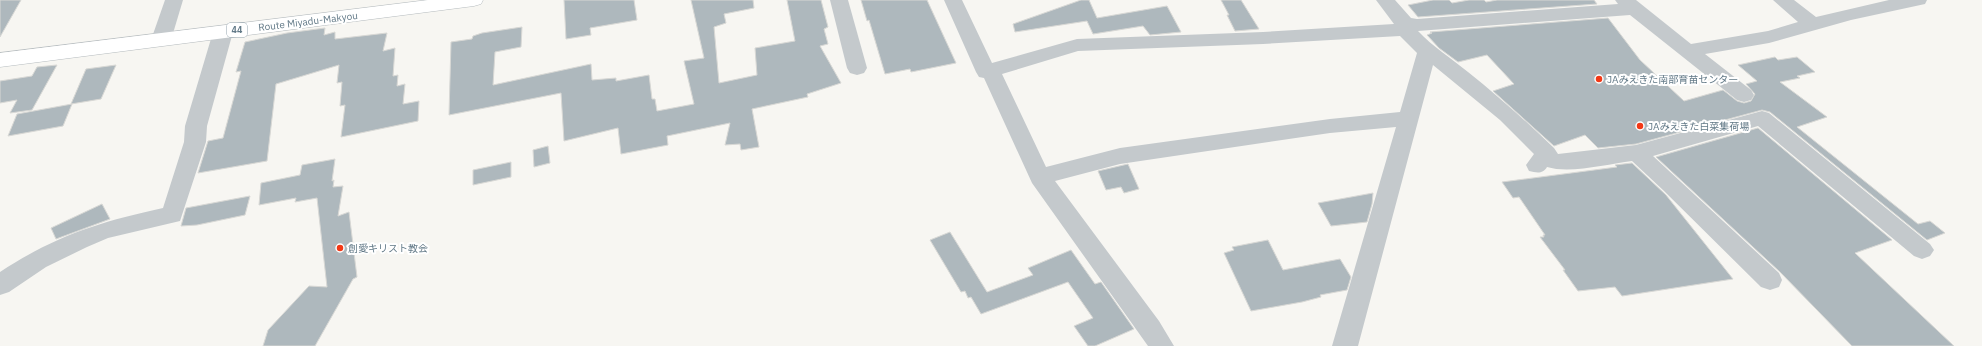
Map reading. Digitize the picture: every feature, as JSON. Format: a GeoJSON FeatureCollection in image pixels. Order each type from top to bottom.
{"type":"FeatureCollection","features":[{"type":"Feature","properties":{"kind":"main road","name":"Route Miyadu-Makyou"},"geometry":{"type":"LineString","coordinates":[[0,60],[474,0]]}},
{"type":"Feature","properties":{"kind":"street"},"geometry":{"type":"LineString","coordinates":[[161,40],[174,0]]}},
{"type":"Feature","properties":{"kind":"street"},"geometry":{"type":"LineString","coordinates":[[839,0],[857,68]]}},
{"type":"Feature","properties":{"kind":"street"},"geometry":{"type":"LineString","coordinates":[[953,0],[986,72],[1077,45],[1271,38],[1398,30],[1404,25],[1630,5],[1666,36],[1688,51],[1744,95]]}},
{"type":"Feature","properties":{"kind":"street"},"geometry":{"type":"LineString","coordinates":[[1385,0],[1427,52],[1448,66],[1507,115],[1546,153],[1540,161],[1573,161],[1636,153],[1762,118],[1922,250]]}},
{"type":"Feature","properties":{"kind":"street"},"geometry":{"type":"LineString","coordinates":[[1782,0],[1813,24]]}},
{"type":"Feature","properties":{"kind":"street"},"geometry":{"type":"LineString","coordinates":[[1688,51],[1770,37],[1849,14],[1918,0]]}},
{"type":"Feature","properties":{"kind":"street"},"geometry":{"type":"LineString","coordinates":[[0,285],[24,269],[65,247],[105,230],[172,215],[195,142],[196,126],[223,32]]}},
{"type":"Feature","properties":{"kind":"street"},"geometry":{"type":"LineString","coordinates":[[1345,346],[1427,52]]}},
{"type":"Feature","properties":{"kind":"street"},"geometry":{"type":"LineString","coordinates":[[991,70],[1040,177],[1150,328],[1156,344]]}},
{"type":"Feature","properties":{"kind":"street"},"geometry":{"type":"LineString","coordinates":[[1040,177],[1120,156],[1330,126],[1409,118]]}},
{"type":"Feature","properties":{"kind":"street"},"geometry":{"type":"LineString","coordinates":[[1636,153],[1671,184],[1770,280]]}},
{"type":"Feature","properties":{"kind":"building"},"geometry":{"type":"Polygon","coordinates":[[[0,0],[21,0],[0,37],[0,0]]]}},
{"type":"Feature","properties":{"kind":"building"},"geometry":{"type":"Polygon","coordinates":[[[564,0],[634,0],[637,20],[590,28],[591,35],[566,39],[564,0]]]}},
{"type":"Feature","properties":{"kind":"building"},"geometry":{"type":"Polygon","coordinates":[[[691,0],[753,0],[754,8],[724,14],[726,23],[714,27],[719,83],[757,75],[755,48],[795,41],[787,0],[821,0],[828,27],[824,29],[828,44],[820,46],[841,83],[807,94],[808,97],[752,109],[759,147],[741,150],[740,144],[725,145],[730,123],[667,136],[668,145],[621,154],[618,128],[564,141],[561,93],[449,115],[451,42],[472,39],[473,36],[482,33],[522,27],[521,47],[495,52],[493,85],[591,64],[592,80],[616,78],[616,81],[649,75],[652,99],[655,99],[657,111],[694,104],[684,61],[704,58],[691,0]]]}},
{"type":"Feature","properties":{"kind":"building"},"geometry":{"type":"Polygon","coordinates":[[[861,0],[927,0],[956,63],[911,72],[910,69],[885,74],[869,20],[867,21],[861,0]]]}},
{"type":"Feature","properties":{"kind":"building"},"geometry":{"type":"Polygon","coordinates":[[[1081,0],[1089,0],[1097,18],[1167,6],[1181,32],[1150,35],[1143,26],[1093,34],[1087,21],[1015,32],[1013,24],[1081,0]]]}},
{"type":"Feature","properties":{"kind":"building"},"geometry":{"type":"Polygon","coordinates":[[[1221,0],[1241,0],[1259,29],[1235,31],[1221,0]]]}},
{"type":"Feature","properties":{"kind":"building"},"geometry":{"type":"Polygon","coordinates":[[[1433,0],[1449,0],[1452,3],[1469,0],[1484,0],[1486,2],[1497,0],[1594,0],[1597,4],[1418,17],[1408,5],[1433,0]]]}},
{"type":"Feature","properties":{"kind":"building"},"geometry":{"type":"Polygon","coordinates":[[[1608,18],[1640,60],[1684,101],[1723,90],[1737,101],[1744,103],[1751,101],[1755,94],[1746,84],[1757,81],[1738,65],[1775,57],[1778,60],[1797,57],[1815,72],[1797,76],[1800,78],[1780,82],[1827,117],[1797,127],[1918,224],[1930,221],[1945,233],[1927,240],[1770,112],[1762,110],[1636,144],[1598,148],[1585,135],[1554,146],[1493,91],[1514,84],[1487,55],[1458,62],[1439,48],[1427,35],[1432,33],[1430,32],[1608,18]]]}},
{"type":"Feature","properties":{"kind":"building"},"geometry":{"type":"Polygon","coordinates":[[[325,28],[324,35],[335,32],[335,39],[387,33],[383,51],[395,48],[393,76],[398,75],[397,86],[405,84],[403,104],[419,101],[418,121],[341,137],[345,105],[340,106],[342,82],[337,83],[339,65],[276,84],[267,161],[198,173],[208,141],[223,138],[241,71],[236,72],[245,42],[287,33],[325,28]]]}},
{"type":"Feature","properties":{"kind":"building"},"geometry":{"type":"Polygon","coordinates":[[[57,65],[32,110],[10,113],[17,100],[0,103],[0,81],[32,76],[37,67],[57,65]]]}},
{"type":"Feature","properties":{"kind":"building"},"geometry":{"type":"Polygon","coordinates":[[[116,65],[101,99],[71,104],[86,69],[116,65]]]}},
{"type":"Feature","properties":{"kind":"building"},"geometry":{"type":"Polygon","coordinates":[[[72,104],[63,126],[8,136],[17,114],[72,104]]]}},
{"type":"Feature","properties":{"kind":"building"},"geometry":{"type":"Polygon","coordinates":[[[1758,128],[1892,240],[1855,253],[1954,346],[1852,346],[1780,272],[1656,157],[1758,128]]]}},
{"type":"Feature","properties":{"kind":"building"},"geometry":{"type":"Polygon","coordinates":[[[548,146],[550,163],[534,167],[533,150],[548,146]]]}},
{"type":"Feature","properties":{"kind":"building"},"geometry":{"type":"Polygon","coordinates":[[[335,159],[332,181],[334,180],[333,187],[343,186],[338,216],[349,212],[357,277],[353,279],[315,346],[263,346],[268,330],[309,286],[327,287],[317,198],[295,202],[296,198],[259,205],[261,183],[300,175],[302,165],[335,159]]]}},
{"type":"Feature","properties":{"kind":"building"},"geometry":{"type":"Polygon","coordinates":[[[511,162],[511,177],[473,185],[473,170],[511,162]]]}},
{"type":"Feature","properties":{"kind":"building"},"geometry":{"type":"Polygon","coordinates":[[[1632,163],[1666,195],[1733,279],[1622,296],[1615,287],[1578,291],[1563,270],[1565,270],[1540,237],[1544,237],[1543,235],[1545,235],[1519,197],[1513,198],[1502,182],[1617,167],[1615,165],[1632,163]]]}},
{"type":"Feature","properties":{"kind":"building"},"geometry":{"type":"Polygon","coordinates":[[[1128,164],[1139,189],[1124,193],[1121,187],[1106,190],[1098,171],[1128,164]]]}},
{"type":"Feature","properties":{"kind":"building"},"geometry":{"type":"Polygon","coordinates":[[[1373,193],[1372,204],[1367,222],[1331,226],[1318,203],[1373,193]]]}},
{"type":"Feature","properties":{"kind":"building"},"geometry":{"type":"Polygon","coordinates":[[[250,196],[245,215],[197,225],[181,226],[186,208],[250,196]]]}},
{"type":"Feature","properties":{"kind":"building"},"geometry":{"type":"Polygon","coordinates":[[[102,204],[110,219],[56,239],[51,228],[102,204]]]}},
{"type":"Feature","properties":{"kind":"building"},"geometry":{"type":"Polygon","coordinates":[[[950,232],[987,292],[1033,275],[1028,268],[1071,250],[1095,284],[1101,282],[1134,329],[1095,346],[1088,346],[1074,326],[1093,318],[1068,282],[981,314],[971,297],[968,298],[965,291],[961,292],[930,240],[950,232]]]}},
{"type":"Feature","properties":{"kind":"building"},"geometry":{"type":"Polygon","coordinates":[[[1268,240],[1283,270],[1340,259],[1351,277],[1347,290],[1320,295],[1321,297],[1302,302],[1251,311],[1224,253],[1234,250],[1232,247],[1268,240]]]}},
{"type":"Feature","properties":{"kind":"place","name":"JAみえきた南部育苗センター"},"geometry":{"type":"Point","coordinates":[1599,79]}},
{"type":"Feature","properties":{"kind":"place","name":"JAみえきた白菜集荷場"},"geometry":{"type":"Point","coordinates":[1640,126]}},
{"type":"Feature","properties":{"kind":"place","name":"創愛キリスト教会"},"geometry":{"type":"Point","coordinates":[340,248]}}]}
